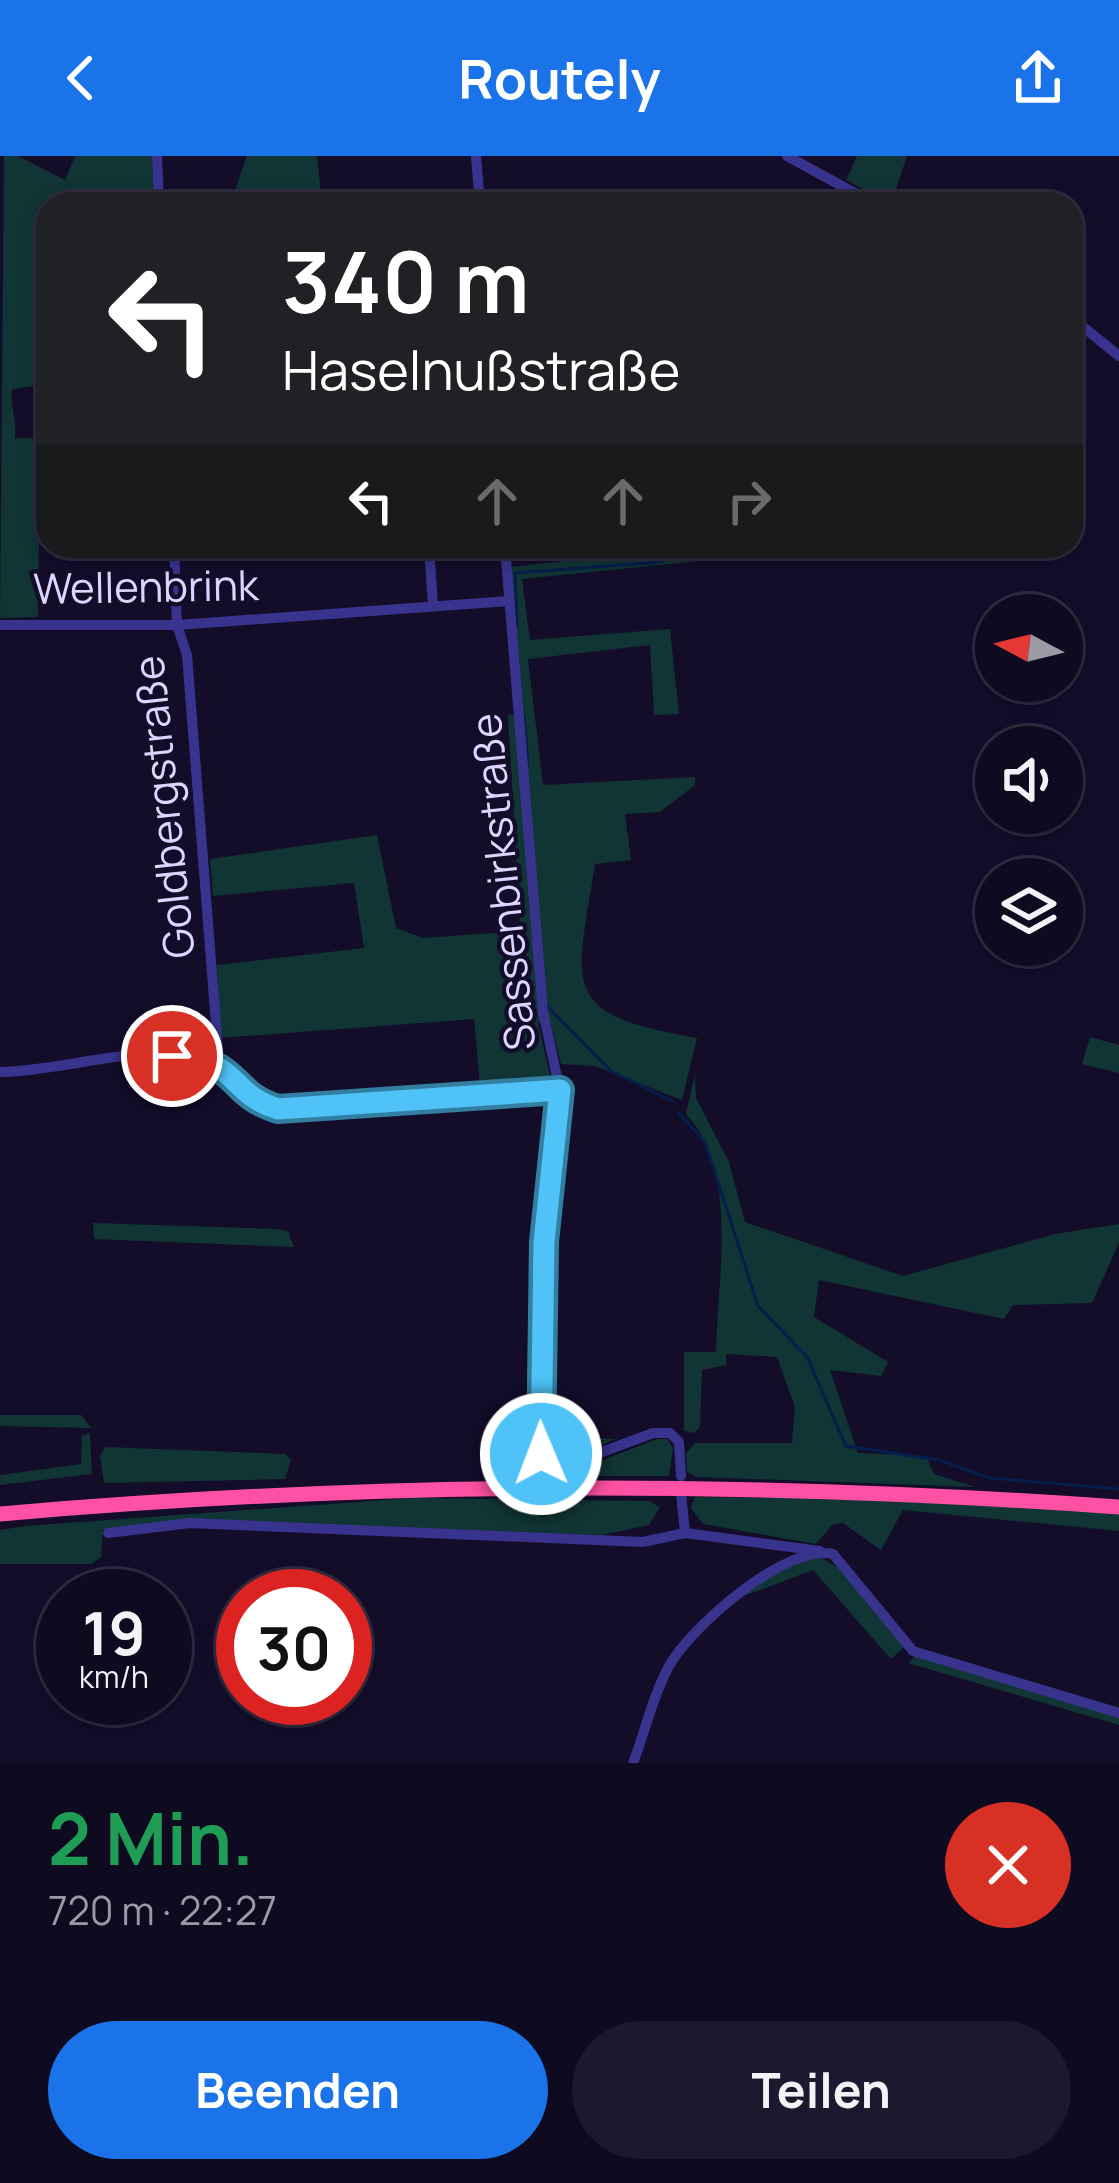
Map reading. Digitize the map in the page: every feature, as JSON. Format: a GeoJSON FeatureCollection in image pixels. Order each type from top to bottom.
{"type":"FeatureCollection","features":[{"type":"Feature","properties":{"kind":"highway"},"geometry":{"type":"LineString","coordinates":[[0,1514],[293,1493],[620,1486],[902,1493],[1119,1507]]}},
{"type":"Feature","properties":{"kind":"street"},"geometry":{"type":"LineString","coordinates":[[157,156],[158,192]]}},
{"type":"Feature","properties":{"kind":"street"},"geometry":{"type":"LineString","coordinates":[[476,156],[479,192]]}},
{"type":"Feature","properties":{"kind":"street"},"geometry":{"type":"LineString","coordinates":[[787,156],[853,192]]}},
{"type":"Feature","properties":{"kind":"street"},"geometry":{"type":"LineString","coordinates":[[1083,327],[1119,356]]}},
{"type":"Feature","properties":{"kind":"street","name":"Goldbergstraße"},"geometry":{"type":"LineString","coordinates":[[175,558],[178,625],[187,655],[219,1063]]}},
{"type":"Feature","properties":{"kind":"street"},"geometry":{"type":"LineString","coordinates":[[430,558],[433,606]]}},
{"type":"Feature","properties":{"kind":"street","name":"Sassenbirkstraße"},"geometry":{"type":"LineString","coordinates":[[506,558],[543,1012],[560,1090],[544,1242],[541,1454],[559,1468],[653,1433],[670,1433],[679,1442],[681,1476]]}},
{"type":"Feature","properties":{"kind":"street","name":"Wellenbrink"},"geometry":{"type":"LineString","coordinates":[[0,625],[178,625],[509,601]]}},
{"type":"Feature","properties":{"kind":"street"},"geometry":{"type":"LineString","coordinates":[[0,1072],[125,1057],[219,1063],[263,1104],[278,1109],[560,1090]]}},
{"type":"Feature","properties":{"kind":"street"},"geometry":{"type":"LineString","coordinates":[[681,1492],[685,1533]]}},
{"type":"Feature","properties":{"kind":"street"},"geometry":{"type":"LineString","coordinates":[[108,1533],[190,1522],[644,1542],[685,1533],[820,1551],[833,1554],[914,1651],[1119,1712]]}},
{"type":"Feature","properties":{"kind":"street"},"geometry":{"type":"LineString","coordinates":[[633,1763],[670,1664],[748,1583],[820,1551]]}},
{"type":"Feature","properties":{"kind":"green space"},"geometry":{"type":"Polygon","coordinates":[[[4,156],[18,156],[65,180],[75,156],[152,156],[154,192],[36,192],[36,386],[12,389],[12,395],[15,438],[36,438],[38,617],[0,618],[4,156]]]}},
{"type":"Feature","properties":{"kind":"green space"},"geometry":{"type":"Polygon","coordinates":[[[247,156],[317,156],[321,192],[234,192],[247,156]]]}},
{"type":"Feature","properties":{"kind":"green space"},"geometry":{"type":"Polygon","coordinates":[[[857,156],[907,156],[895,192],[868,192],[846,180],[857,156]]]}},
{"type":"Feature","properties":{"kind":"green space"},"geometry":{"type":"Polygon","coordinates":[[[591,558],[729,558],[522,579],[530,640],[670,629],[679,714],[654,715],[650,645],[528,659],[543,785],[695,777],[695,785],[660,812],[625,814],[631,860],[595,864],[583,940],[586,988],[598,1005],[652,1029],[697,1038],[682,1100],[595,1066],[561,1064],[550,1021],[538,1022],[551,1080],[547,1089],[481,1095],[474,1019],[220,1038],[217,965],[364,948],[354,883],[213,896],[210,859],[377,835],[396,928],[423,938],[520,931],[508,715],[523,712],[511,567],[591,558]]]}},
{"type":"Feature","properties":{"kind":"green space"},"geometry":{"type":"Polygon","coordinates":[[[1090,1037],[1119,1045],[1119,1073],[1082,1064],[1090,1037]]]}},
{"type":"Feature","properties":{"kind":"green space"},"geometry":{"type":"Polygon","coordinates":[[[695,1074],[696,1098],[729,1162],[745,1222],[903,1276],[1055,1234],[1119,1224],[1119,1243],[1092,1303],[1013,1305],[1004,1319],[819,1280],[814,1317],[888,1362],[881,1376],[830,1370],[858,1453],[926,1456],[934,1474],[975,1487],[696,1477],[687,1472],[686,1454],[695,1443],[792,1443],[795,1407],[777,1357],[726,1354],[726,1365],[702,1370],[700,1427],[694,1433],[684,1431],[684,1352],[716,1352],[721,1260],[714,1165],[686,1114],[695,1074]]]}},
{"type":"Feature","properties":{"kind":"green space"},"geometry":{"type":"Polygon","coordinates":[[[93,1223],[276,1229],[288,1231],[294,1247],[94,1239],[93,1223]]]}},
{"type":"Feature","properties":{"kind":"green space"},"geometry":{"type":"Polygon","coordinates":[[[0,1415],[81,1415],[91,1428],[0,1426],[0,1415]]]}},
{"type":"Feature","properties":{"kind":"green space"},"geometry":{"type":"Polygon","coordinates":[[[90,1433],[92,1474],[0,1485],[0,1475],[81,1464],[82,1436],[90,1433]]]}},
{"type":"Feature","properties":{"kind":"green space"},"geometry":{"type":"Polygon","coordinates":[[[547,1436],[616,1439],[560,1463],[546,1451],[547,1436]]]}},
{"type":"Feature","properties":{"kind":"green space"},"geometry":{"type":"Polygon","coordinates":[[[667,1439],[673,1448],[669,1476],[587,1476],[580,1469],[667,1439]]]}},
{"type":"Feature","properties":{"kind":"green space"},"geometry":{"type":"Polygon","coordinates":[[[105,1447],[285,1454],[291,1460],[285,1479],[104,1483],[100,1456],[105,1447]]]}},
{"type":"Feature","properties":{"kind":"green space"},"geometry":{"type":"Polygon","coordinates":[[[695,1497],[910,1499],[1119,1514],[1119,1531],[903,1510],[881,1550],[843,1523],[832,1525],[816,1544],[703,1524],[691,1508],[695,1497]]]}},
{"type":"Feature","properties":{"kind":"green space"},"geometry":{"type":"Polygon","coordinates":[[[414,1498],[649,1501],[660,1507],[649,1525],[602,1535],[188,1520],[103,1530],[101,1557],[92,1564],[0,1564],[0,1530],[25,1526],[414,1498]]]}},
{"type":"Feature","properties":{"kind":"green space"},"geometry":{"type":"Polygon","coordinates":[[[814,1554],[839,1568],[904,1647],[891,1659],[813,1570],[741,1597],[748,1587],[814,1554]]]}},
{"type":"Feature","properties":{"kind":"green space"},"geometry":{"type":"Polygon","coordinates":[[[915,1656],[1119,1716],[1119,1725],[908,1663],[915,1656]]]}},
{"type":"Feature","properties":{"kind":"waterway"},"geometry":{"type":"LineString","coordinates":[[517,627],[515,573],[662,562]]}},
{"type":"Feature","properties":{"kind":"waterway"},"geometry":{"type":"LineString","coordinates":[[524,716],[528,765]]}},
{"type":"Feature","properties":{"kind":"waterway"},"geometry":{"type":"LineString","coordinates":[[547,1006],[611,1071],[672,1101]]}},
{"type":"Feature","properties":{"kind":"waterway"},"geometry":{"type":"LineString","coordinates":[[678,1112],[705,1142],[758,1306],[807,1357],[846,1446],[939,1460],[990,1478],[1119,1489]]}},
{"type":"Feature","properties":{"kind":"route"},"geometry":{"type":"LineString","coordinates":[[172,1056],[219,1063],[263,1104],[278,1109],[483,1099],[560,1090],[544,1242],[541,1454]]}}]}
